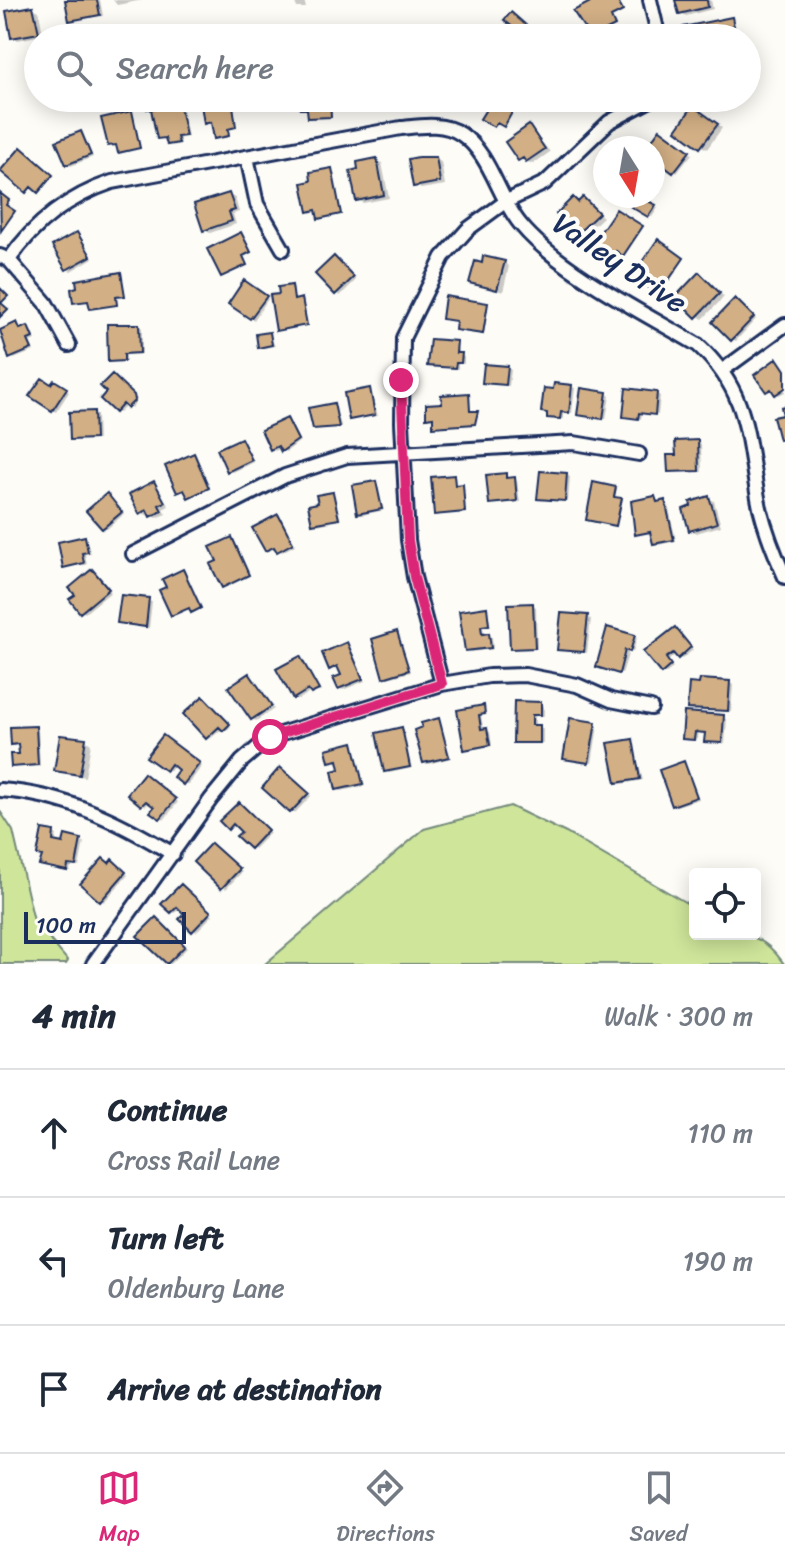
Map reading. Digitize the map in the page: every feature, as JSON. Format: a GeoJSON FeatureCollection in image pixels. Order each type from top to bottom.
{"type":"FeatureCollection","features":[{"type":"Feature","properties":{"kind":"street"},"geometry":{"type":"LineString","coordinates":[[650,0],[656,24]]}},
{"type":"Feature","properties":{"kind":"street"},"geometry":{"type":"LineString","coordinates":[[442,684],[414,577],[404,451],[403,338],[443,257],[468,229],[505,202],[545,183],[598,131],[630,112]]}},
{"type":"Feature","properties":{"kind":"street","name":"Valley Drive"},"geometry":{"type":"LineString","coordinates":[[4,258],[39,225],[79,195],[96,188],[371,132],[443,127],[473,144],[521,226],[542,246],[698,345],[723,370],[736,389],[745,417],[761,511],[785,577]]}},
{"type":"Feature","properties":{"kind":"street"},"geometry":{"type":"LineString","coordinates":[[247,157],[257,204],[283,249]]}},
{"type":"Feature","properties":{"kind":"street"},"geometry":{"type":"LineString","coordinates":[[4,258],[46,303],[69,345]]}},
{"type":"Feature","properties":{"kind":"street"},"geometry":{"type":"LineString","coordinates":[[723,370],[785,325]]}},
{"type":"Feature","properties":{"kind":"street"},"geometry":{"type":"LineString","coordinates":[[133,554],[314,464],[347,456],[574,443],[639,454]]}},
{"type":"Feature","properties":{"kind":"street"},"geometry":{"type":"LineString","coordinates":[[93,964],[242,761],[270,737],[442,684],[489,676],[525,675],[577,685],[611,700],[651,708]]}},
{"type":"Feature","properties":{"kind":"street"},"geometry":{"type":"LineString","coordinates":[[0,790],[53,799],[115,819],[173,854]]}},
{"type":"Feature","properties":{"kind":"green space"},"geometry":{"type":"Polygon","coordinates":[[[510,806],[566,833],[689,905],[689,940],[759,940],[775,952],[784,964],[265,964],[424,829],[510,806]]]}},
{"type":"Feature","properties":{"kind":"green space"},"geometry":{"type":"Polygon","coordinates":[[[0,811],[13,831],[34,921],[68,961],[66,964],[0,964],[0,811]]]}},
{"type":"Feature","properties":{"kind":"building"},"geometry":{"type":"Polygon","coordinates":[[[65,0],[97,0],[100,15],[69,21],[65,0]]]}},
{"type":"Feature","properties":{"kind":"building"},"geometry":{"type":"Polygon","coordinates":[[[594,0],[617,0],[623,11],[611,17],[614,24],[582,24],[573,11],[594,0]]]}},
{"type":"Feature","properties":{"kind":"building"},"geometry":{"type":"Polygon","coordinates":[[[675,0],[707,0],[708,7],[679,14],[675,0]]]}},
{"type":"Feature","properties":{"kind":"building"},"geometry":{"type":"Polygon","coordinates":[[[33,6],[37,24],[24,24],[24,36],[11,38],[6,11],[33,6]]]}},
{"type":"Feature","properties":{"kind":"building"},"geometry":{"type":"Polygon","coordinates":[[[511,12],[525,24],[509,24],[504,20],[511,12]]]}},
{"type":"Feature","properties":{"kind":"building"},"geometry":{"type":"Polygon","coordinates":[[[732,17],[734,24],[698,24],[732,17]]]}},
{"type":"Feature","properties":{"kind":"building"},"geometry":{"type":"Polygon","coordinates":[[[132,112],[140,148],[118,153],[116,145],[108,146],[101,118],[132,112]]]}},
{"type":"Feature","properties":{"kind":"building"},"geometry":{"type":"Polygon","coordinates":[[[152,112],[181,112],[186,136],[177,137],[179,143],[167,145],[165,138],[157,139],[152,112]]]}},
{"type":"Feature","properties":{"kind":"building"},"geometry":{"type":"Polygon","coordinates":[[[202,112],[234,112],[236,127],[228,129],[229,136],[214,139],[211,122],[204,124],[202,112]]]}},
{"type":"Feature","properties":{"kind":"building"},"geometry":{"type":"Polygon","coordinates":[[[307,112],[331,112],[331,117],[308,118],[307,112]]]}},
{"type":"Feature","properties":{"kind":"building"},"geometry":{"type":"Polygon","coordinates":[[[484,112],[512,112],[504,127],[497,123],[494,127],[480,119],[484,112]]]}},
{"type":"Feature","properties":{"kind":"building"},"geometry":{"type":"Polygon","coordinates":[[[689,112],[701,112],[718,124],[700,148],[676,130],[689,112]]]}},
{"type":"Feature","properties":{"kind":"building"},"geometry":{"type":"Polygon","coordinates":[[[529,125],[545,149],[526,162],[523,158],[518,161],[505,142],[529,125]]]}},
{"type":"Feature","properties":{"kind":"building"},"geometry":{"type":"Polygon","coordinates":[[[660,129],[690,151],[673,173],[665,167],[665,136],[655,136],[660,129]]]}},
{"type":"Feature","properties":{"kind":"building"},"geometry":{"type":"Polygon","coordinates":[[[81,131],[91,155],[66,165],[56,141],[81,131]]]}},
{"type":"Feature","properties":{"kind":"building"},"geometry":{"type":"Polygon","coordinates":[[[21,147],[53,175],[38,193],[31,187],[26,193],[0,171],[21,147]]]}},
{"type":"Feature","properties":{"kind":"building"},"geometry":{"type":"Polygon","coordinates":[[[436,157],[440,182],[413,187],[408,159],[436,157]]]}},
{"type":"Feature","properties":{"kind":"building"},"geometry":{"type":"Polygon","coordinates":[[[377,158],[384,195],[356,201],[350,171],[358,169],[357,162],[377,158]]]}},
{"type":"Feature","properties":{"kind":"building"},"geometry":{"type":"Polygon","coordinates":[[[332,168],[341,214],[318,219],[316,210],[308,212],[302,183],[311,181],[310,172],[332,168]]]}},
{"type":"Feature","properties":{"kind":"building"},"geometry":{"type":"Polygon","coordinates":[[[0,193],[9,200],[6,205],[15,211],[1,231],[0,193]]]}},
{"type":"Feature","properties":{"kind":"building"},"geometry":{"type":"Polygon","coordinates":[[[229,193],[235,210],[229,212],[232,221],[203,231],[194,204],[229,193]]]}},
{"type":"Feature","properties":{"kind":"building"},"geometry":{"type":"Polygon","coordinates":[[[573,197],[578,202],[583,197],[599,213],[579,232],[575,228],[569,233],[556,214],[573,197]]]}},
{"type":"Feature","properties":{"kind":"building"},"geometry":{"type":"Polygon","coordinates":[[[633,208],[654,208],[648,217],[633,208]]]}},
{"type":"Feature","properties":{"kind":"building"},"geometry":{"type":"Polygon","coordinates":[[[616,209],[643,226],[623,256],[616,251],[611,259],[591,246],[616,209]]]}},
{"type":"Feature","properties":{"kind":"building"},"geometry":{"type":"Polygon","coordinates":[[[77,232],[91,256],[66,270],[52,246],[77,232]]]}},
{"type":"Feature","properties":{"kind":"building"},"geometry":{"type":"Polygon","coordinates":[[[241,232],[251,252],[243,256],[247,265],[221,277],[207,249],[241,232]]]}},
{"type":"Feature","properties":{"kind":"building"},"geometry":{"type":"Polygon","coordinates":[[[658,239],[684,258],[664,287],[657,282],[652,290],[632,276],[658,239]]]}},
{"type":"Feature","properties":{"kind":"building"},"geometry":{"type":"Polygon","coordinates":[[[334,256],[354,277],[335,295],[315,274],[334,256]]]}},
{"type":"Feature","properties":{"kind":"building"},"geometry":{"type":"Polygon","coordinates":[[[483,256],[505,261],[497,290],[469,283],[475,261],[482,263],[483,256]]]}},
{"type":"Feature","properties":{"kind":"building"},"geometry":{"type":"Polygon","coordinates":[[[121,272],[125,296],[116,297],[117,305],[90,309],[88,301],[73,303],[71,289],[77,287],[76,280],[121,272]]]}},
{"type":"Feature","properties":{"kind":"building"},"geometry":{"type":"Polygon","coordinates":[[[699,272],[720,293],[696,318],[675,297],[699,272]]]}},
{"type":"Feature","properties":{"kind":"building"},"geometry":{"type":"Polygon","coordinates":[[[244,280],[267,296],[250,319],[228,304],[244,280]]]}},
{"type":"Feature","properties":{"kind":"building"},"geometry":{"type":"Polygon","coordinates":[[[292,285],[294,300],[302,298],[307,325],[276,331],[270,295],[279,294],[278,287],[292,285]]]}},
{"type":"Feature","properties":{"kind":"building"},"geometry":{"type":"Polygon","coordinates":[[[0,288],[8,296],[1,303],[8,309],[0,317],[0,288]]]}},
{"type":"Feature","properties":{"kind":"building"},"geometry":{"type":"Polygon","coordinates":[[[445,296],[488,303],[483,334],[455,330],[456,321],[442,319],[445,296]]]}},
{"type":"Feature","properties":{"kind":"building"},"geometry":{"type":"Polygon","coordinates":[[[735,298],[754,317],[731,341],[712,322],[735,298]]]}},
{"type":"Feature","properties":{"kind":"building"},"geometry":{"type":"Polygon","coordinates":[[[17,322],[20,329],[28,326],[33,338],[28,340],[32,349],[9,359],[0,330],[17,322]]]}},
{"type":"Feature","properties":{"kind":"building"},"geometry":{"type":"Polygon","coordinates":[[[107,324],[139,324],[140,353],[124,354],[124,361],[108,362],[107,324]]]}},
{"type":"Feature","properties":{"kind":"building"},"geometry":{"type":"Polygon","coordinates":[[[270,332],[272,345],[258,348],[256,334],[270,332]]]}},
{"type":"Feature","properties":{"kind":"building"},"geometry":{"type":"Polygon","coordinates":[[[430,339],[457,341],[456,353],[462,353],[461,363],[456,363],[455,368],[427,366],[430,339]]]}},
{"type":"Feature","properties":{"kind":"building"},"geometry":{"type":"Polygon","coordinates":[[[777,358],[785,370],[785,388],[775,395],[771,389],[766,392],[754,375],[777,358]]]}},
{"type":"Feature","properties":{"kind":"building"},"geometry":{"type":"Polygon","coordinates":[[[484,364],[508,366],[506,385],[482,383],[484,364]]]}},
{"type":"Feature","properties":{"kind":"building"},"geometry":{"type":"Polygon","coordinates":[[[112,374],[134,395],[135,400],[127,408],[123,404],[115,413],[100,399],[106,392],[100,386],[112,374]]]}},
{"type":"Feature","properties":{"kind":"building"},"geometry":{"type":"Polygon","coordinates":[[[42,378],[51,384],[54,380],[67,388],[52,411],[29,396],[42,378]]]}},
{"type":"Feature","properties":{"kind":"building"},"geometry":{"type":"Polygon","coordinates":[[[554,383],[572,385],[569,413],[561,412],[560,419],[547,418],[547,413],[541,412],[544,388],[553,389],[554,383]]]}},
{"type":"Feature","properties":{"kind":"building"},"geometry":{"type":"Polygon","coordinates":[[[370,388],[375,415],[349,420],[344,393],[370,388]]]}},
{"type":"Feature","properties":{"kind":"building"},"geometry":{"type":"Polygon","coordinates":[[[581,388],[607,392],[603,419],[577,415],[581,388]]]}},
{"type":"Feature","properties":{"kind":"building"},"geometry":{"type":"Polygon","coordinates":[[[626,388],[657,392],[655,415],[639,413],[638,419],[623,417],[626,388]]]}},
{"type":"Feature","properties":{"kind":"building"},"geometry":{"type":"Polygon","coordinates":[[[469,393],[470,411],[478,411],[475,424],[433,427],[433,417],[426,418],[426,404],[442,403],[441,395],[469,393]]]}},
{"type":"Feature","properties":{"kind":"building"},"geometry":{"type":"Polygon","coordinates":[[[334,403],[339,427],[313,429],[308,408],[334,403]]]}},
{"type":"Feature","properties":{"kind":"building"},"geometry":{"type":"Polygon","coordinates":[[[785,406],[785,438],[779,440],[773,417],[783,415],[781,407],[785,406]]]}},
{"type":"Feature","properties":{"kind":"building"},"geometry":{"type":"Polygon","coordinates":[[[94,411],[95,439],[70,440],[69,412],[94,411]]]}},
{"type":"Feature","properties":{"kind":"building"},"geometry":{"type":"Polygon","coordinates":[[[287,418],[298,440],[281,452],[278,446],[270,450],[261,430],[287,418]]]}},
{"type":"Feature","properties":{"kind":"building"},"geometry":{"type":"Polygon","coordinates":[[[241,438],[252,460],[227,472],[217,449],[241,438]]]}},
{"type":"Feature","properties":{"kind":"building"},"geometry":{"type":"Polygon","coordinates":[[[698,440],[699,471],[668,472],[667,455],[676,455],[675,441],[698,440]]]}},
{"type":"Feature","properties":{"kind":"building"},"geometry":{"type":"Polygon","coordinates":[[[194,453],[209,488],[188,498],[184,490],[177,493],[165,466],[194,453]]]}},
{"type":"Feature","properties":{"kind":"building"},"geometry":{"type":"Polygon","coordinates":[[[540,471],[567,473],[565,501],[537,499],[540,471]]]}},
{"type":"Feature","properties":{"kind":"building"},"geometry":{"type":"Polygon","coordinates":[[[506,473],[506,478],[515,477],[517,501],[489,504],[486,475],[506,473]]]}},
{"type":"Feature","properties":{"kind":"building"},"geometry":{"type":"Polygon","coordinates":[[[454,475],[455,485],[463,484],[465,512],[434,515],[431,477],[454,475]]]}},
{"type":"Feature","properties":{"kind":"building"},"geometry":{"type":"Polygon","coordinates":[[[154,481],[165,502],[159,505],[162,511],[150,517],[147,510],[139,514],[129,494],[154,481]]]}},
{"type":"Feature","properties":{"kind":"building"},"geometry":{"type":"Polygon","coordinates":[[[376,481],[382,509],[357,514],[352,485],[376,481]]]}},
{"type":"Feature","properties":{"kind":"building"},"geometry":{"type":"Polygon","coordinates":[[[593,482],[616,487],[614,497],[622,498],[616,526],[586,520],[593,482]]]}},
{"type":"Feature","properties":{"kind":"building"},"geometry":{"type":"Polygon","coordinates":[[[333,492],[339,519],[312,524],[308,505],[318,503],[316,495],[333,492]]]}},
{"type":"Feature","properties":{"kind":"building"},"geometry":{"type":"Polygon","coordinates":[[[107,493],[122,512],[102,529],[86,511],[107,493]]]}},
{"type":"Feature","properties":{"kind":"building"},"geometry":{"type":"Polygon","coordinates":[[[655,496],[657,502],[665,500],[674,540],[653,544],[650,532],[635,535],[631,501],[655,496]]]}},
{"type":"Feature","properties":{"kind":"building"},"geometry":{"type":"Polygon","coordinates":[[[709,496],[717,523],[689,531],[683,509],[691,506],[690,502],[709,496]]]}},
{"type":"Feature","properties":{"kind":"building"},"geometry":{"type":"Polygon","coordinates":[[[278,514],[293,543],[277,552],[274,547],[265,551],[252,528],[278,514]]]}},
{"type":"Feature","properties":{"kind":"building"},"geometry":{"type":"Polygon","coordinates":[[[85,536],[88,552],[82,553],[84,563],[63,568],[58,542],[85,536]]]}},
{"type":"Feature","properties":{"kind":"building"},"geometry":{"type":"Polygon","coordinates":[[[232,537],[249,575],[222,588],[210,564],[217,561],[210,547],[232,537]]]}},
{"type":"Feature","properties":{"kind":"building"},"geometry":{"type":"Polygon","coordinates":[[[92,569],[109,589],[80,613],[69,599],[75,595],[69,588],[92,569]]]}},
{"type":"Feature","properties":{"kind":"building"},"geometry":{"type":"Polygon","coordinates":[[[183,569],[201,608],[191,613],[189,608],[171,616],[159,590],[166,587],[162,579],[183,569]]]}},
{"type":"Feature","properties":{"kind":"building"},"geometry":{"type":"Polygon","coordinates":[[[121,595],[149,598],[146,627],[117,623],[121,595]]]}},
{"type":"Feature","properties":{"kind":"building"},"geometry":{"type":"Polygon","coordinates":[[[533,603],[535,648],[510,649],[508,604],[533,603]]]}},
{"type":"Feature","properties":{"kind":"building"},"geometry":{"type":"Polygon","coordinates":[[[487,607],[489,625],[481,626],[482,634],[489,633],[491,648],[465,651],[459,611],[487,607]]]}},
{"type":"Feature","properties":{"kind":"building"},"geometry":{"type":"Polygon","coordinates":[[[561,613],[588,615],[584,652],[557,650],[561,613]]]}},
{"type":"Feature","properties":{"kind":"building"},"geometry":{"type":"Polygon","coordinates":[[[607,627],[635,635],[630,652],[625,650],[619,674],[596,667],[607,627]]]}},
{"type":"Feature","properties":{"kind":"building"},"geometry":{"type":"Polygon","coordinates":[[[675,627],[691,647],[678,659],[673,653],[666,658],[671,665],[661,674],[643,652],[675,627]]]}},
{"type":"Feature","properties":{"kind":"building"},"geometry":{"type":"Polygon","coordinates":[[[397,631],[409,670],[383,678],[372,639],[397,631]]]}},
{"type":"Feature","properties":{"kind":"building"},"geometry":{"type":"Polygon","coordinates":[[[347,642],[363,679],[338,689],[333,678],[341,675],[337,666],[329,670],[322,653],[347,642]]]}},
{"type":"Feature","properties":{"kind":"building"},"geometry":{"type":"Polygon","coordinates":[[[300,656],[319,690],[311,694],[308,690],[293,699],[276,669],[300,656]]]}},
{"type":"Feature","properties":{"kind":"building"},"geometry":{"type":"Polygon","coordinates":[[[249,673],[272,706],[251,720],[228,687],[249,673]]]}},
{"type":"Feature","properties":{"kind":"building"},"geometry":{"type":"Polygon","coordinates":[[[700,679],[730,681],[728,711],[687,709],[689,683],[699,684],[700,679]]]}},
{"type":"Feature","properties":{"kind":"building"},"geometry":{"type":"Polygon","coordinates":[[[203,696],[230,724],[223,731],[219,727],[206,739],[183,714],[203,696]]]}},
{"type":"Feature","properties":{"kind":"building"},"geometry":{"type":"Polygon","coordinates":[[[514,701],[541,702],[541,715],[532,715],[532,725],[540,725],[540,743],[513,743],[514,701]]]}},
{"type":"Feature","properties":{"kind":"building"},"geometry":{"type":"Polygon","coordinates":[[[484,705],[485,714],[479,715],[481,729],[487,728],[490,745],[464,750],[457,710],[484,705]]]}},
{"type":"Feature","properties":{"kind":"building"},"geometry":{"type":"Polygon","coordinates":[[[684,712],[724,715],[722,743],[704,742],[705,733],[695,732],[694,740],[682,739],[684,712]]]}},
{"type":"Feature","properties":{"kind":"building"},"geometry":{"type":"Polygon","coordinates":[[[439,718],[449,757],[423,763],[414,730],[422,727],[421,723],[439,718]]]}},
{"type":"Feature","properties":{"kind":"building"},"geometry":{"type":"Polygon","coordinates":[[[570,718],[596,722],[589,763],[563,759],[570,718]]]}},
{"type":"Feature","properties":{"kind":"building"},"geometry":{"type":"Polygon","coordinates":[[[36,726],[38,765],[11,767],[10,754],[19,754],[18,744],[11,745],[10,727],[36,726]]]}},
{"type":"Feature","properties":{"kind":"building"},"geometry":{"type":"Polygon","coordinates":[[[402,727],[410,767],[384,772],[376,733],[402,727]]]}},
{"type":"Feature","properties":{"kind":"building"},"geometry":{"type":"Polygon","coordinates":[[[60,735],[86,738],[80,775],[54,771],[60,735]]]}},
{"type":"Feature","properties":{"kind":"building"},"geometry":{"type":"Polygon","coordinates":[[[163,735],[200,763],[183,785],[173,777],[178,770],[171,764],[166,771],[146,757],[163,735]]]}},
{"type":"Feature","properties":{"kind":"building"},"geometry":{"type":"Polygon","coordinates":[[[633,739],[640,779],[616,783],[608,743],[633,739]]]}},
{"type":"Feature","properties":{"kind":"building"},"geometry":{"type":"Polygon","coordinates":[[[353,742],[363,784],[336,790],[332,771],[340,769],[338,760],[329,762],[326,749],[353,742]]]}},
{"type":"Feature","properties":{"kind":"building"},"geometry":{"type":"Polygon","coordinates":[[[684,761],[697,797],[672,806],[659,770],[684,761]]]}},
{"type":"Feature","properties":{"kind":"building"},"geometry":{"type":"Polygon","coordinates":[[[280,767],[309,793],[290,813],[262,788],[280,767]]]}},
{"type":"Feature","properties":{"kind":"building"},"geometry":{"type":"Polygon","coordinates":[[[144,773],[176,799],[160,819],[150,812],[154,807],[146,801],[141,806],[127,794],[144,773]]]}},
{"type":"Feature","properties":{"kind":"building"},"geometry":{"type":"Polygon","coordinates":[[[239,802],[268,830],[250,849],[236,836],[241,832],[233,824],[228,830],[219,821],[239,802]]]}},
{"type":"Feature","properties":{"kind":"building"},"geometry":{"type":"Polygon","coordinates":[[[42,829],[54,831],[53,841],[63,843],[65,835],[81,839],[76,866],[68,865],[67,871],[39,865],[42,856],[37,855],[42,829]]]}},
{"type":"Feature","properties":{"kind":"building"},"geometry":{"type":"Polygon","coordinates":[[[211,843],[240,869],[221,889],[193,862],[211,843]]]}},
{"type":"Feature","properties":{"kind":"building"},"geometry":{"type":"Polygon","coordinates":[[[103,858],[109,863],[112,859],[126,872],[100,902],[80,884],[103,858]]]}},
{"type":"Feature","properties":{"kind":"building"},"geometry":{"type":"Polygon","coordinates":[[[181,884],[211,912],[192,932],[179,919],[184,914],[177,907],[171,913],[161,904],[181,884]]]}},
{"type":"Feature","properties":{"kind":"building"},"geometry":{"type":"Polygon","coordinates":[[[156,917],[185,946],[167,964],[137,936],[156,917]]]}},
{"type":"Feature","properties":{"kind":"route"},"geometry":{"type":"LineString","coordinates":[[270,737],[442,684],[414,577],[408,540],[401,380]]}}]}
